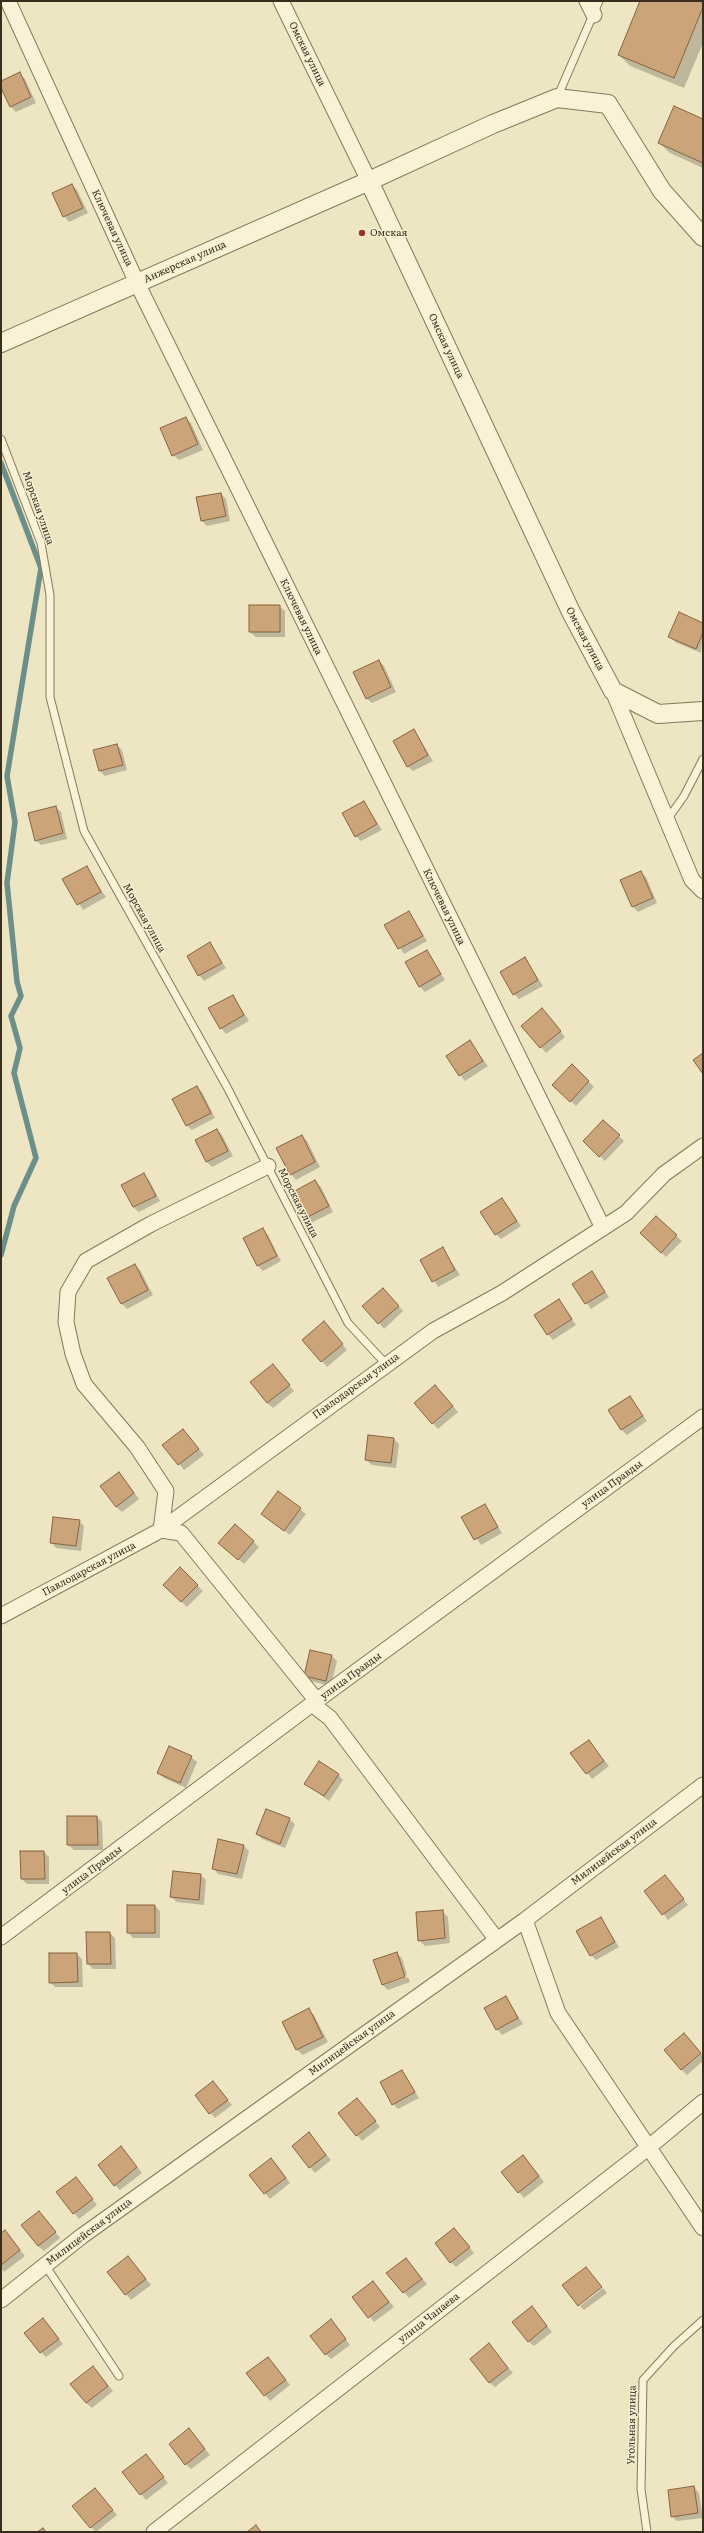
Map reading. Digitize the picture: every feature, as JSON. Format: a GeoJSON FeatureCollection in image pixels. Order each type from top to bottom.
{"type":"FeatureCollection","features":[{"type":"Feature","properties":{"kind":"street","name":"Ключевая улица"},"geometry":{"type":"LineString","coordinates":[[8,1],[137,283],[604,1228]]}},
{"type":"Feature","properties":{"kind":"street","name":"Омская улица"},"geometry":{"type":"LineString","coordinates":[[281,1],[369,181],[571,612],[613,691],[692,880],[703,892]]}},
{"type":"Feature","properties":{"kind":"street"},"geometry":{"type":"LineString","coordinates":[[587,1],[597,8]]}},
{"type":"Feature","properties":{"kind":"street","name":"Анжерская улица"},"geometry":{"type":"LineString","coordinates":[[1,342],[369,181],[492,124],[557,98]]}},
{"type":"Feature","properties":{"kind":"street"},"geometry":{"type":"LineString","coordinates":[[557,98],[608,104],[662,191],[703,237]]}},
{"type":"Feature","properties":{"kind":"street"},"geometry":{"type":"LineString","coordinates":[[613,691],[658,714],[703,711]]}},
{"type":"Feature","properties":{"kind":"street","name":"Павлодарская улица"},"geometry":{"type":"LineString","coordinates":[[1,1616],[162,1530],[386,1364],[433,1331],[502,1293],[626,1213],[664,1174],[703,1146]]}},
{"type":"Feature","properties":{"kind":"street"},"geometry":{"type":"LineString","coordinates":[[268,1166],[151,1224],[86,1261],[68,1292],[66,1322],[73,1354],[84,1384],[137,1447],[166,1491],[162,1530],[181,1533],[314,1702],[330,1718],[497,1940]]}},
{"type":"Feature","properties":{"kind":"street","name":"улица Правды"},"geometry":{"type":"LineString","coordinates":[[1,1937],[314,1702],[703,1416]]}},
{"type":"Feature","properties":{"kind":"street","name":"Милицейская улица"},"geometry":{"type":"LineString","coordinates":[[1,2300],[82,2236],[525,1920],[703,1785]]}},
{"type":"Feature","properties":{"kind":"street"},"geometry":{"type":"LineString","coordinates":[[525,1920],[558,2013],[703,2228]]}},
{"type":"Feature","properties":{"kind":"street","name":"улица Чапаева"},"geometry":{"type":"LineString","coordinates":[[154,2532],[649,2147],[703,2102]]}},
{"type":"Feature","properties":{"kind":"lane"},"geometry":{"type":"LineString","coordinates":[[557,98],[597,8]]}},
{"type":"Feature","properties":{"kind":"lane","name":"Морская улица"},"geometry":{"type":"LineString","coordinates":[[1,439],[41,543],[50,595],[50,697],[84,831],[227,1087],[348,1323],[386,1364]]}},
{"type":"Feature","properties":{"kind":"lane"},"geometry":{"type":"LineString","coordinates":[[667,820],[684,796],[703,759]]}},
{"type":"Feature","properties":{"kind":"lane"},"geometry":{"type":"LineString","coordinates":[[45,2265],[119,2376]]}},
{"type":"Feature","properties":{"kind":"lane","name":"Угольная улица"},"geometry":{"type":"LineString","coordinates":[[646,2531],[641,2489],[643,2380],[674,2346],[703,2320]]}},
{"type":"Feature","properties":{"kind":"building"},"geometry":{"type":"Polygon","coordinates":[[[640,1],[703,1],[703,7],[674,78],[618,55],[640,1]]]}},
{"type":"Feature","properties":{"kind":"building"},"geometry":{"type":"Polygon","coordinates":[[[20,72],[31,97],[10,107],[1,88],[1,81],[20,72]]]}},
{"type":"Feature","properties":{"kind":"building"},"geometry":{"type":"Polygon","coordinates":[[[674,106],[703,119],[703,163],[658,143],[674,106]]]}},
{"type":"Feature","properties":{"kind":"building"},"geometry":{"type":"Polygon","coordinates":[[[72,184],[83,208],[63,217],[52,193],[72,184]]]}},
{"type":"Feature","properties":{"kind":"building"},"geometry":{"type":"Polygon","coordinates":[[[186,417],[198,444],[172,456],[160,428],[186,417]]]}},
{"type":"Feature","properties":{"kind":"building"},"geometry":{"type":"Polygon","coordinates":[[[221,493],[226,516],[201,521],[196,497],[221,493]]]}},
{"type":"Feature","properties":{"kind":"building"},"geometry":{"type":"Polygon","coordinates":[[[249,605],[280,605],[280,632],[249,632],[249,605]]]}},
{"type":"Feature","properties":{"kind":"building"},"geometry":{"type":"Polygon","coordinates":[[[679,612],[703,623],[703,632],[696,649],[668,637],[679,612]]]}},
{"type":"Feature","properties":{"kind":"building"},"geometry":{"type":"Polygon","coordinates":[[[379,660],[391,687],[366,699],[353,672],[379,660]]]}},
{"type":"Feature","properties":{"kind":"building"},"geometry":{"type":"Polygon","coordinates":[[[414,729],[428,755],[407,767],[393,741],[414,729]]]}},
{"type":"Feature","properties":{"kind":"building"},"geometry":{"type":"Polygon","coordinates":[[[117,744],[123,765],[99,771],[93,750],[117,744]]]}},
{"type":"Feature","properties":{"kind":"building"},"geometry":{"type":"Polygon","coordinates":[[[364,801],[377,824],[355,837],[342,813],[364,801]]]}},
{"type":"Feature","properties":{"kind":"building"},"geometry":{"type":"Polygon","coordinates":[[[56,806],[63,833],[35,841],[28,813],[56,806]]]}},
{"type":"Feature","properties":{"kind":"building"},"geometry":{"type":"Polygon","coordinates":[[[87,866],[101,892],[77,905],[62,879],[87,866]]]}},
{"type":"Feature","properties":{"kind":"building"},"geometry":{"type":"Polygon","coordinates":[[[641,871],[653,898],[632,907],[620,880],[641,871]]]}},
{"type":"Feature","properties":{"kind":"building"},"geometry":{"type":"Polygon","coordinates":[[[409,911],[423,936],[398,949],[384,925],[409,911]]]}},
{"type":"Feature","properties":{"kind":"building"},"geometry":{"type":"Polygon","coordinates":[[[210,942],[222,963],[198,976],[187,956],[210,942]]]}},
{"type":"Feature","properties":{"kind":"building"},"geometry":{"type":"Polygon","coordinates":[[[427,950],[441,974],[419,987],[405,962],[427,950]]]}},
{"type":"Feature","properties":{"kind":"building"},"geometry":{"type":"Polygon","coordinates":[[[525,957],[538,980],[513,995],[500,972],[525,957]]]}},
{"type":"Feature","properties":{"kind":"building"},"geometry":{"type":"Polygon","coordinates":[[[233,995],[244,1015],[220,1029],[208,1008],[233,995]]]}},
{"type":"Feature","properties":{"kind":"building"},"geometry":{"type":"Polygon","coordinates":[[[542,1008],[561,1031],[540,1048],[521,1026],[542,1008]]]}},
{"type":"Feature","properties":{"kind":"building"},"geometry":{"type":"Polygon","coordinates":[[[470,1040],[483,1061],[459,1076],[446,1056],[470,1040]]]}},
{"type":"Feature","properties":{"kind":"building"},"geometry":{"type":"Polygon","coordinates":[[[703,1053],[703,1074],[693,1060],[703,1053]]]}},
{"type":"Feature","properties":{"kind":"building"},"geometry":{"type":"Polygon","coordinates":[[[572,1064],[589,1081],[570,1102],[552,1085],[572,1064]]]}},
{"type":"Feature","properties":{"kind":"building"},"geometry":{"type":"Polygon","coordinates":[[[197,1086],[211,1113],[186,1126],[172,1099],[197,1086]]]}},
{"type":"Feature","properties":{"kind":"building"},"geometry":{"type":"Polygon","coordinates":[[[603,1120],[620,1135],[599,1157],[583,1141],[603,1120]]]}},
{"type":"Feature","properties":{"kind":"building"},"geometry":{"type":"Polygon","coordinates":[[[217,1129],[228,1151],[206,1162],[195,1140],[217,1129]]]}},
{"type":"Feature","properties":{"kind":"building"},"geometry":{"type":"Polygon","coordinates":[[[302,1135],[315,1162],[290,1175],[276,1148],[302,1135]]]}},
{"type":"Feature","properties":{"kind":"building"},"geometry":{"type":"Polygon","coordinates":[[[144,1173],[156,1196],[133,1207],[121,1185],[144,1173]]]}},
{"type":"Feature","properties":{"kind":"building"},"geometry":{"type":"Polygon","coordinates":[[[315,1180],[329,1206],[304,1219],[291,1193],[315,1180]]]}},
{"type":"Feature","properties":{"kind":"building"},"geometry":{"type":"Polygon","coordinates":[[[502,1198],[517,1221],[495,1235],[480,1212],[502,1198]]]}},
{"type":"Feature","properties":{"kind":"building"},"geometry":{"type":"Polygon","coordinates":[[[656,1216],[677,1235],[661,1253],[640,1233],[656,1216]]]}},
{"type":"Feature","properties":{"kind":"building"},"geometry":{"type":"Polygon","coordinates":[[[263,1228],[277,1256],[257,1266],[243,1238],[263,1228]]]}},
{"type":"Feature","properties":{"kind":"building"},"geometry":{"type":"Polygon","coordinates":[[[443,1247],[455,1270],[432,1282],[420,1260],[443,1247]]]}},
{"type":"Feature","properties":{"kind":"building"},"geometry":{"type":"Polygon","coordinates":[[[135,1264],[148,1290],[121,1304],[107,1278],[135,1264]]]}},
{"type":"Feature","properties":{"kind":"building"},"geometry":{"type":"Polygon","coordinates":[[[592,1271],[605,1292],[585,1304],[572,1284],[592,1271]]]}},
{"type":"Feature","properties":{"kind":"building"},"geometry":{"type":"Polygon","coordinates":[[[383,1288],[399,1306],[378,1324],[362,1306],[383,1288]]]}},
{"type":"Feature","properties":{"kind":"building"},"geometry":{"type":"Polygon","coordinates":[[[559,1299],[572,1319],[547,1335],[534,1315],[559,1299]]]}},
{"type":"Feature","properties":{"kind":"building"},"geometry":{"type":"Polygon","coordinates":[[[324,1321],[343,1344],[321,1362],[302,1340],[324,1321]]]}},
{"type":"Feature","properties":{"kind":"building"},"geometry":{"type":"Polygon","coordinates":[[[273,1364],[290,1385],[267,1403],[250,1382],[273,1364]]]}},
{"type":"Feature","properties":{"kind":"building"},"geometry":{"type":"Polygon","coordinates":[[[435,1385],[453,1406],[432,1424],[414,1403],[435,1385]]]}},
{"type":"Feature","properties":{"kind":"building"},"geometry":{"type":"Polygon","coordinates":[[[630,1396],[643,1416],[621,1430],[608,1410],[630,1396]]]}},
{"type":"Feature","properties":{"kind":"building"},"geometry":{"type":"Polygon","coordinates":[[[183,1429],[199,1449],[178,1465],[162,1445],[183,1429]]]}},
{"type":"Feature","properties":{"kind":"building"},"geometry":{"type":"Polygon","coordinates":[[[368,1435],[394,1438],[391,1463],[365,1460],[368,1435]]]}},
{"type":"Feature","properties":{"kind":"building"},"geometry":{"type":"Polygon","coordinates":[[[119,1472],[134,1493],[116,1507],[100,1486],[119,1472]]]}},
{"type":"Feature","properties":{"kind":"building"},"geometry":{"type":"Polygon","coordinates":[[[278,1491],[301,1508],[284,1531],[261,1514],[278,1491]]]}},
{"type":"Feature","properties":{"kind":"building"},"geometry":{"type":"Polygon","coordinates":[[[485,1504],[498,1527],[474,1540],[461,1517],[485,1504]]]}},
{"type":"Feature","properties":{"kind":"building"},"geometry":{"type":"Polygon","coordinates":[[[53,1517],[80,1520],[76,1546],[50,1543],[53,1517]]]}},
{"type":"Feature","properties":{"kind":"building"},"geometry":{"type":"Polygon","coordinates":[[[235,1524],[254,1541],[238,1560],[218,1543],[235,1524]]]}},
{"type":"Feature","properties":{"kind":"building"},"geometry":{"type":"Polygon","coordinates":[[[180,1567],[198,1585],[181,1602],[163,1585],[180,1567]]]}},
{"type":"Feature","properties":{"kind":"building"},"geometry":{"type":"Polygon","coordinates":[[[310,1650],[332,1655],[326,1681],[304,1676],[310,1650]]]}},
{"type":"Feature","properties":{"kind":"building"},"geometry":{"type":"Polygon","coordinates":[[[589,1740],[604,1761],[586,1774],[570,1753],[589,1740]]]}},
{"type":"Feature","properties":{"kind":"building"},"geometry":{"type":"Polygon","coordinates":[[[169,1746],[192,1756],[180,1783],[157,1773],[169,1746]]]}},
{"type":"Feature","properties":{"kind":"building"},"geometry":{"type":"Polygon","coordinates":[[[319,1761],[339,1774],[324,1796],[304,1784],[319,1761]]]}},
{"type":"Feature","properties":{"kind":"building"},"geometry":{"type":"Polygon","coordinates":[[[266,1809],[290,1818],[280,1844],[256,1834],[266,1809]]]}},
{"type":"Feature","properties":{"kind":"building"},"geometry":{"type":"Polygon","coordinates":[[[67,1816],[97,1816],[98,1845],[67,1845],[67,1816]]]}},
{"type":"Feature","properties":{"kind":"building"},"geometry":{"type":"Polygon","coordinates":[[[218,1839],[244,1845],[237,1874],[212,1869],[218,1839]]]}},
{"type":"Feature","properties":{"kind":"building"},"geometry":{"type":"Polygon","coordinates":[[[20,1851],[44,1851],[45,1879],[21,1879],[20,1851]]]}},
{"type":"Feature","properties":{"kind":"building"},"geometry":{"type":"Polygon","coordinates":[[[173,1871],[201,1874],[199,1900],[170,1897],[173,1871]]]}},
{"type":"Feature","properties":{"kind":"building"},"geometry":{"type":"Polygon","coordinates":[[[665,1875],[684,1899],[662,1915],[644,1891],[665,1875]]]}},
{"type":"Feature","properties":{"kind":"building"},"geometry":{"type":"Polygon","coordinates":[[[127,1905],[155,1905],[155,1933],[127,1933],[127,1905]]]}},
{"type":"Feature","properties":{"kind":"building"},"geometry":{"type":"Polygon","coordinates":[[[443,1910],[445,1938],[418,1941],[416,1912],[443,1910]]]}},
{"type":"Feature","properties":{"kind":"building"},"geometry":{"type":"Polygon","coordinates":[[[601,1917],[615,1942],[590,1956],[576,1931],[601,1917]]]}},
{"type":"Feature","properties":{"kind":"building"},"geometry":{"type":"Polygon","coordinates":[[[86,1932],[110,1932],[111,1964],[87,1964],[86,1932]]]}},
{"type":"Feature","properties":{"kind":"building"},"geometry":{"type":"Polygon","coordinates":[[[397,1952],[405,1977],[382,1985],[373,1960],[397,1952]]]}},
{"type":"Feature","properties":{"kind":"building"},"geometry":{"type":"Polygon","coordinates":[[[49,1953],[77,1953],[78,1982],[49,1983],[49,1953]]]}},
{"type":"Feature","properties":{"kind":"building"},"geometry":{"type":"Polygon","coordinates":[[[506,1996],[518,2018],[496,2030],[484,2008],[506,1996]]]}},
{"type":"Feature","properties":{"kind":"building"},"geometry":{"type":"Polygon","coordinates":[[[309,2008],[323,2037],[296,2050],[282,2022],[309,2008]]]}},
{"type":"Feature","properties":{"kind":"building"},"geometry":{"type":"Polygon","coordinates":[[[684,2033],[701,2053],[681,2070],[664,2050],[684,2033]]]}},
{"type":"Feature","properties":{"kind":"building"},"geometry":{"type":"Polygon","coordinates":[[[402,2070],[415,2092],[392,2105],[380,2082],[402,2070]]]}},
{"type":"Feature","properties":{"kind":"building"},"geometry":{"type":"Polygon","coordinates":[[[213,2081],[228,2100],[209,2114],[195,2095],[213,2081]]]}},
{"type":"Feature","properties":{"kind":"building"},"geometry":{"type":"Polygon","coordinates":[[[357,2098],[376,2121],[356,2136],[338,2113],[357,2098]]]}},
{"type":"Feature","properties":{"kind":"building"},"geometry":{"type":"Polygon","coordinates":[[[309,2132],[326,2155],[309,2168],[292,2146],[309,2132]]]}},
{"type":"Feature","properties":{"kind":"building"},"geometry":{"type":"Polygon","coordinates":[[[121,2146],[137,2167],[114,2186],[98,2165],[121,2146]]]}},
{"type":"Feature","properties":{"kind":"building"},"geometry":{"type":"Polygon","coordinates":[[[523,2155],[539,2176],[518,2193],[501,2172],[523,2155]]]}},
{"type":"Feature","properties":{"kind":"building"},"geometry":{"type":"Polygon","coordinates":[[[271,2158],[286,2178],[264,2194],[249,2175],[271,2158]]]}},
{"type":"Feature","properties":{"kind":"building"},"geometry":{"type":"Polygon","coordinates":[[[76,2177],[93,2199],[73,2214],[56,2192],[76,2177]]]}},
{"type":"Feature","properties":{"kind":"building"},"geometry":{"type":"Polygon","coordinates":[[[39,2211],[56,2232],[38,2246],[21,2225],[39,2211]]]}},
{"type":"Feature","properties":{"kind":"building"},"geometry":{"type":"Polygon","coordinates":[[[454,2228],[470,2247],[450,2263],[435,2243],[454,2228]]]}},
{"type":"Feature","properties":{"kind":"building"},"geometry":{"type":"Polygon","coordinates":[[[5,2230],[20,2250],[1,2265],[1,2233],[5,2230]]]}},
{"type":"Feature","properties":{"kind":"building"},"geometry":{"type":"Polygon","coordinates":[[[128,2256],[146,2279],[125,2295],[107,2272],[128,2256]]]}},
{"type":"Feature","properties":{"kind":"building"},"geometry":{"type":"Polygon","coordinates":[[[406,2258],[422,2279],[403,2293],[386,2273],[406,2258]]]}},
{"type":"Feature","properties":{"kind":"building"},"geometry":{"type":"Polygon","coordinates":[[[586,2267],[602,2287],[578,2306],[562,2285],[586,2267]]]}},
{"type":"Feature","properties":{"kind":"building"},"geometry":{"type":"Polygon","coordinates":[[[373,2281],[389,2302],[368,2318],[352,2297],[373,2281]]]}},
{"type":"Feature","properties":{"kind":"building"},"geometry":{"type":"Polygon","coordinates":[[[532,2306],[547,2326],[528,2342],[512,2322],[532,2306]]]}},
{"type":"Feature","properties":{"kind":"building"},"geometry":{"type":"Polygon","coordinates":[[[43,2318],[59,2339],[40,2353],[24,2333],[43,2318]]]}},
{"type":"Feature","properties":{"kind":"building"},"geometry":{"type":"Polygon","coordinates":[[[331,2319],[346,2339],[325,2355],[310,2336],[331,2319]]]}},
{"type":"Feature","properties":{"kind":"building"},"geometry":{"type":"Polygon","coordinates":[[[489,2343],[508,2368],[489,2383],[470,2359],[489,2343]]]}},
{"type":"Feature","properties":{"kind":"building"},"geometry":{"type":"Polygon","coordinates":[[[268,2357],[286,2380],[264,2396],[246,2373],[268,2357]]]}},
{"type":"Feature","properties":{"kind":"building"},"geometry":{"type":"Polygon","coordinates":[[[93,2366],[108,2386],[86,2403],[70,2384],[93,2366]]]}},
{"type":"Feature","properties":{"kind":"building"},"geometry":{"type":"Polygon","coordinates":[[[189,2428],[205,2449],[185,2465],[169,2444],[189,2428]]]}},
{"type":"Feature","properties":{"kind":"building"},"geometry":{"type":"Polygon","coordinates":[[[146,2454],[164,2477],[140,2495],[122,2472],[146,2454]]]}},
{"type":"Feature","properties":{"kind":"building"},"geometry":{"type":"Polygon","coordinates":[[[694,2486],[698,2513],[671,2517],[668,2490],[694,2486]]]}},
{"type":"Feature","properties":{"kind":"building"},"geometry":{"type":"Polygon","coordinates":[[[95,2488],[113,2510],[90,2528],[72,2506],[95,2488]]]}},
{"type":"Feature","properties":{"kind":"building"},"geometry":{"type":"Polygon","coordinates":[[[256,2525],[261,2532],[247,2532],[256,2525]]]}},
{"type":"Feature","properties":{"kind":"building"},"geometry":{"type":"Polygon","coordinates":[[[43,2528],[46,2532],[37,2532],[43,2528]]]}},
{"type":"Feature","properties":{"kind":"waterway"},"geometry":{"type":"LineString","coordinates":[[1,463],[41,568],[7,776],[15,822],[7,883],[17,982],[21,996],[11,1016],[20,1048],[14,1073],[36,1158],[14,1206],[1,1255]]}},
{"type":"Feature","properties":{"kind":"place","name":"Омская"},"geometry":{"type":"Point","coordinates":[362,233]}}]}
